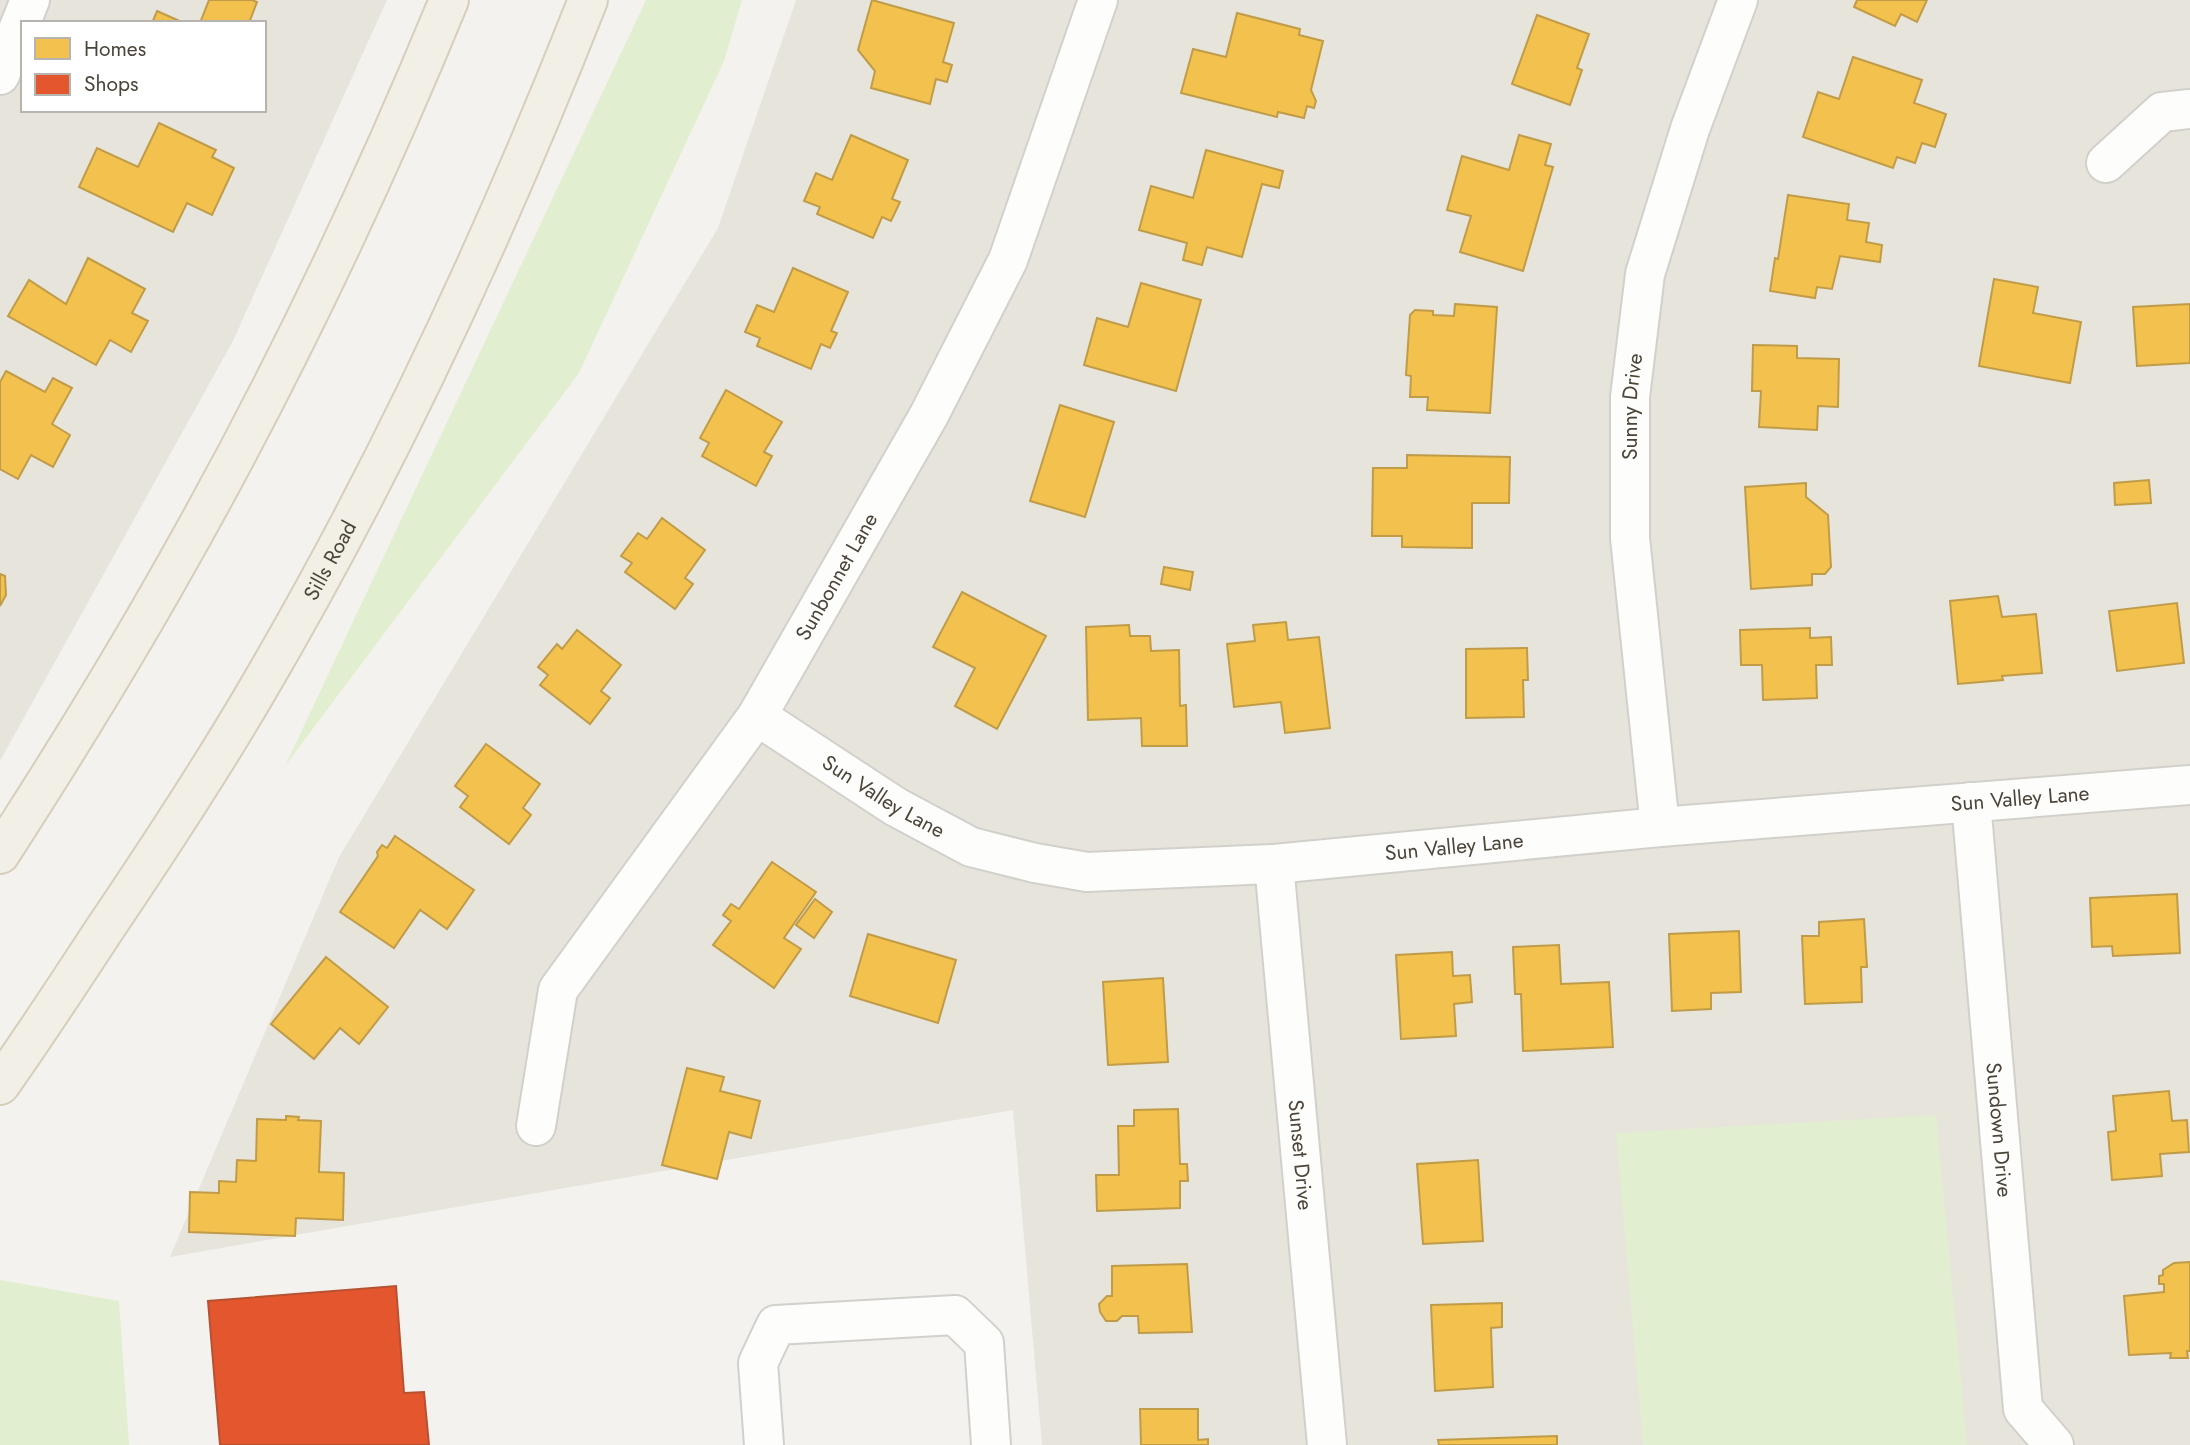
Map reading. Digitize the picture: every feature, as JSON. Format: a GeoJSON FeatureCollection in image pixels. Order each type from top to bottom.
{"type":"FeatureCollection","features":[{"type":"Feature","properties":{"kind":"main road"},"geometry":{"type":"LineString","coordinates":[[0,854],[62,757],[173,570],[274,383],[361,202],[449,0]]}},
{"type":"Feature","properties":{"kind":"main road","name":"Sills Road"},"geometry":{"type":"LineString","coordinates":[[0,1085],[140,877],[254,695],[357,509],[452,319],[538,128],[588,0]]}},
{"type":"Feature","properties":{"kind":"street"},"geometry":{"type":"LineString","coordinates":[[22,21],[30,0]]}},
{"type":"Feature","properties":{"kind":"street","name":"Sunbonnet Lane"},"geometry":{"type":"LineString","coordinates":[[536,1126],[558,990],[757,716],[929,415],[1008,260],[1098,0]]}},
{"type":"Feature","properties":{"kind":"street","name":"Sunny Drive"},"geometry":{"type":"LineString","coordinates":[[1660,827],[1630,538],[1630,397],[1645,274],[1690,129],[1738,0]]}},
{"type":"Feature","properties":{"kind":"street"},"geometry":{"type":"LineString","coordinates":[[0,75],[21,22]]}},
{"type":"Feature","properties":{"kind":"street"},"geometry":{"type":"LineString","coordinates":[[2106,163],[2162,112],[2190,109]]}},
{"type":"Feature","properties":{"kind":"street","name":"Sun Valley Lane"},"geometry":{"type":"LineString","coordinates":[[757,716],[896,807],[971,847],[1035,863],[1087,872],[1274,864],[1660,827],[2190,785]]}},
{"type":"Feature","properties":{"kind":"street","name":"Sundown Drive"},"geometry":{"type":"LineString","coordinates":[[1971,803],[2024,1409],[2054,1445]]}},
{"type":"Feature","properties":{"kind":"street","name":"Sunset Drive"},"geometry":{"type":"LineString","coordinates":[[1274,864],[1327,1445]]}},
{"type":"Feature","properties":{"kind":"street"},"geometry":{"type":"LineString","coordinates":[[764,1445],[758,1363],[776,1325],[955,1315],[984,1343],[991,1445]]}},
{"type":"Feature","properties":{"kind":"shaded area"},"geometry":{"type":"Polygon","coordinates":[[[0,0],[387,0],[233,341],[0,761],[0,0]]]}},
{"type":"Feature","properties":{"kind":"shaded area"},"geometry":{"type":"Polygon","coordinates":[[[796,0],[2190,0],[2190,1445],[1042,1445],[1013,1110],[170,1257],[339,857],[718,228],[796,0]]]}},
{"type":"Feature","properties":{"kind":"green space"},"geometry":{"type":"Polygon","coordinates":[[[646,0],[742,0],[724,61],[579,373],[285,766],[646,0]]]}},
{"type":"Feature","properties":{"kind":"green space"},"geometry":{"type":"Polygon","coordinates":[[[1936,1115],[1967,1445],[1643,1445],[1616,1133],[1936,1115]]]}},
{"type":"Feature","properties":{"kind":"green space"},"geometry":{"type":"Polygon","coordinates":[[[0,1280],[119,1301],[129,1445],[0,1445],[0,1280]]]}},
{"type":"Feature","properties":{"kind":"building: Homes"},"geometry":{"type":"Polygon","coordinates":[[[209,0],[257,2],[250,21],[201,21],[209,0]]]}},
{"type":"Feature","properties":{"kind":"building: Homes"},"geometry":{"type":"Polygon","coordinates":[[[872,0],[954,23],[943,62],[952,65],[947,82],[936,79],[930,104],[871,88],[875,71],[858,50],[872,0]]]}},
{"type":"Feature","properties":{"kind":"building: Homes"},"geometry":{"type":"Polygon","coordinates":[[[1857,0],[1927,0],[1917,22],[1901,14],[1895,26],[1854,7],[1857,0]]]}},
{"type":"Feature","properties":{"kind":"building: Homes"},"geometry":{"type":"Polygon","coordinates":[[[157,11],[180,21],[153,21],[157,11]]]}},
{"type":"Feature","properties":{"kind":"building: Homes"},"geometry":{"type":"Polygon","coordinates":[[[1237,13],[1300,29],[1299,35],[1323,41],[1311,90],[1316,101],[1314,108],[1307,106],[1304,118],[1278,112],[1277,117],[1181,93],[1193,49],[1226,57],[1237,13]]]}},
{"type":"Feature","properties":{"kind":"building: Homes"},"geometry":{"type":"Polygon","coordinates":[[[1537,15],[1589,34],[1577,68],[1582,70],[1570,105],[1512,84],[1537,15]]]}},
{"type":"Feature","properties":{"kind":"building: Homes"},"geometry":{"type":"Polygon","coordinates":[[[1853,57],[1922,80],[1914,103],[1946,114],[1935,147],[1922,143],[1915,163],[1897,157],[1893,168],[1803,137],[1818,92],[1839,99],[1853,57]]]}},
{"type":"Feature","properties":{"kind":"building: Homes"},"geometry":{"type":"Polygon","coordinates":[[[159,123],[216,150],[212,157],[234,168],[212,215],[187,203],[173,232],[79,187],[97,148],[138,167],[159,123]]]}},
{"type":"Feature","properties":{"kind":"building: Homes"},"geometry":{"type":"Polygon","coordinates":[[[851,135],[908,160],[892,199],[900,202],[891,221],[882,217],[873,238],[817,214],[820,207],[804,201],[816,173],[832,180],[851,135]]]}},
{"type":"Feature","properties":{"kind":"building: Homes"},"geometry":{"type":"Polygon","coordinates":[[[1519,135],[1551,144],[1545,165],[1553,167],[1523,271],[1460,252],[1471,216],[1447,210],[1462,156],[1509,170],[1519,135]]]}},
{"type":"Feature","properties":{"kind":"building: Homes"},"geometry":{"type":"Polygon","coordinates":[[[1206,150],[1283,171],[1279,188],[1262,184],[1242,257],[1207,247],[1202,265],[1183,260],[1187,243],[1139,230],[1151,186],[1193,198],[1206,150]]]}},
{"type":"Feature","properties":{"kind":"building: Homes"},"geometry":{"type":"Polygon","coordinates":[[[1788,195],[1849,204],[1847,220],[1869,223],[1866,242],[1882,245],[1880,262],[1840,256],[1832,289],[1817,287],[1815,298],[1770,291],[1788,195]]]}},
{"type":"Feature","properties":{"kind":"building: Homes"},"geometry":{"type":"Polygon","coordinates":[[[88,258],[145,289],[132,313],[148,321],[131,352],[110,340],[96,365],[8,316],[29,280],[66,304],[88,258]]]}},
{"type":"Feature","properties":{"kind":"building: Homes"},"geometry":{"type":"Polygon","coordinates":[[[793,268],[848,292],[831,331],[837,333],[830,348],[821,344],[811,369],[757,346],[760,338],[745,332],[757,305],[774,312],[793,268]]]}},
{"type":"Feature","properties":{"kind":"building: Homes"},"geometry":{"type":"Polygon","coordinates":[[[1994,279],[2038,287],[2033,313],[2081,322],[2070,383],[1979,366],[1994,279]]]}},
{"type":"Feature","properties":{"kind":"building: Homes"},"geometry":{"type":"Polygon","coordinates":[[[1141,283],[1201,300],[1176,391],[1084,365],[1097,318],[1128,327],[1141,283]]]}},
{"type":"Feature","properties":{"kind":"building: Homes"},"geometry":{"type":"Polygon","coordinates":[[[1455,304],[1497,307],[1490,413],[1427,410],[1428,397],[1410,397],[1411,376],[1406,375],[1410,315],[1415,310],[1433,311],[1433,315],[1454,316],[1455,304]]]}},
{"type":"Feature","properties":{"kind":"building: Homes"},"geometry":{"type":"Polygon","coordinates":[[[2190,304],[2190,363],[2137,366],[2133,307],[2190,304]]]}},
{"type":"Feature","properties":{"kind":"building: Homes"},"geometry":{"type":"Polygon","coordinates":[[[1753,345],[1797,346],[1797,358],[1839,359],[1838,407],[1818,406],[1817,430],[1759,427],[1761,391],[1752,391],[1753,345]]]}},
{"type":"Feature","properties":{"kind":"building: Homes"},"geometry":{"type":"Polygon","coordinates":[[[6,371],[45,392],[53,378],[72,388],[52,424],[70,435],[53,467],[31,455],[18,479],[0,469],[0,382],[6,371]]]}},
{"type":"Feature","properties":{"kind":"building: Homes"},"geometry":{"type":"Polygon","coordinates":[[[726,390],[782,422],[764,452],[772,456],[756,486],[702,456],[709,443],[700,438],[726,390]]]}},
{"type":"Feature","properties":{"kind":"building: Homes"},"geometry":{"type":"Polygon","coordinates":[[[1060,405],[1114,422],[1085,517],[1030,501],[1060,405]]]}},
{"type":"Feature","properties":{"kind":"building: Homes"},"geometry":{"type":"Polygon","coordinates":[[[1407,455],[1510,457],[1509,503],[1472,503],[1472,548],[1402,547],[1402,536],[1372,536],[1373,468],[1407,468],[1407,455]]]}},
{"type":"Feature","properties":{"kind":"building: Homes"},"geometry":{"type":"Polygon","coordinates":[[[2149,480],[2151,503],[2115,505],[2114,483],[2149,480]]]}},
{"type":"Feature","properties":{"kind":"building: Homes"},"geometry":{"type":"Polygon","coordinates":[[[1806,483],[1806,497],[1828,515],[1831,567],[1825,574],[1812,574],[1812,585],[1751,589],[1745,487],[1806,483]]]}},
{"type":"Feature","properties":{"kind":"building: Homes"},"geometry":{"type":"Polygon","coordinates":[[[662,518],[705,550],[685,578],[693,584],[675,609],[625,572],[632,563],[621,556],[638,533],[647,539],[662,518]]]}},
{"type":"Feature","properties":{"kind":"building: Homes"},"geometry":{"type":"Polygon","coordinates":[[[1164,567],[1193,572],[1190,590],[1161,584],[1164,567]]]}},
{"type":"Feature","properties":{"kind":"building: Homes"},"geometry":{"type":"Polygon","coordinates":[[[0,574],[5,576],[6,595],[0,606],[0,574]]]}},
{"type":"Feature","properties":{"kind":"building: Homes"},"geometry":{"type":"Polygon","coordinates":[[[962,592],[1046,636],[997,729],[955,706],[975,668],[933,647],[962,592]]]}},
{"type":"Feature","properties":{"kind":"building: Homes"},"geometry":{"type":"Polygon","coordinates":[[[1998,596],[2002,617],[2036,614],[2042,673],[2002,676],[2003,680],[1958,684],[1950,601],[1998,596]]]}},
{"type":"Feature","properties":{"kind":"building: Homes"},"geometry":{"type":"Polygon","coordinates":[[[2177,603],[2184,663],[2117,671],[2109,611],[2177,603]]]}},
{"type":"Feature","properties":{"kind":"building: Homes"},"geometry":{"type":"Polygon","coordinates":[[[1286,622],[1288,640],[1319,637],[1330,728],[1285,733],[1281,702],[1234,707],[1227,644],[1255,641],[1253,625],[1286,622]]]}},
{"type":"Feature","properties":{"kind":"building: Homes"},"geometry":{"type":"Polygon","coordinates":[[[1129,625],[1130,636],[1150,636],[1151,651],[1179,650],[1180,706],[1186,705],[1187,746],[1142,746],[1141,718],[1088,720],[1086,627],[1129,625]]]}},
{"type":"Feature","properties":{"kind":"building: Homes"},"geometry":{"type":"Polygon","coordinates":[[[1810,628],[1810,638],[1831,637],[1832,665],[1816,665],[1817,698],[1763,700],[1762,665],[1741,665],[1740,630],[1810,628]]]}},
{"type":"Feature","properties":{"kind":"building: Homes"},"geometry":{"type":"Polygon","coordinates":[[[577,630],[621,665],[601,691],[610,698],[590,724],[540,685],[548,675],[538,667],[557,644],[562,649],[577,630]]]}},
{"type":"Feature","properties":{"kind":"building: Homes"},"geometry":{"type":"Polygon","coordinates":[[[1527,648],[1528,680],[1523,680],[1524,717],[1466,718],[1466,649],[1527,648]]]}},
{"type":"Feature","properties":{"kind":"building: Homes"},"geometry":{"type":"Polygon","coordinates":[[[486,744],[540,784],[523,808],[531,815],[509,844],[460,807],[468,796],[455,786],[486,744]]]}},
{"type":"Feature","properties":{"kind":"building: Homes"},"geometry":{"type":"Polygon","coordinates":[[[395,836],[474,890],[447,929],[420,910],[394,948],[340,912],[378,856],[377,852],[382,845],[387,848],[395,836]]]}},
{"type":"Feature","properties":{"kind":"building: Homes"},"geometry":{"type":"Polygon","coordinates":[[[772,862],[816,892],[784,938],[801,949],[774,988],[713,945],[731,921],[723,915],[731,904],[739,909],[772,862]]]}},
{"type":"Feature","properties":{"kind":"building: Homes"},"geometry":{"type":"Polygon","coordinates":[[[2177,894],[2180,953],[2113,956],[2112,946],[2092,947],[2090,898],[2177,894]]]}},
{"type":"Feature","properties":{"kind":"building: Homes"},"geometry":{"type":"Polygon","coordinates":[[[815,899],[832,912],[814,938],[796,925],[815,899]]]}},
{"type":"Feature","properties":{"kind":"building: Homes"},"geometry":{"type":"Polygon","coordinates":[[[1864,919],[1867,967],[1861,967],[1862,1002],[1805,1004],[1802,936],[1819,936],[1819,922],[1864,919]]]}},
{"type":"Feature","properties":{"kind":"building: Homes"},"geometry":{"type":"Polygon","coordinates":[[[1739,931],[1741,992],[1711,993],[1711,1009],[1672,1011],[1669,934],[1739,931]]]}},
{"type":"Feature","properties":{"kind":"building: Homes"},"geometry":{"type":"Polygon","coordinates":[[[868,934],[956,960],[938,1023],[850,996],[868,934]]]}},
{"type":"Feature","properties":{"kind":"building: Homes"},"geometry":{"type":"Polygon","coordinates":[[[1559,945],[1561,984],[1609,982],[1613,1047],[1523,1051],[1521,994],[1515,994],[1513,947],[1559,945]]]}},
{"type":"Feature","properties":{"kind":"building: Homes"},"geometry":{"type":"Polygon","coordinates":[[[1452,952],[1453,976],[1470,975],[1472,1002],[1454,1004],[1456,1036],[1401,1039],[1396,955],[1452,952]]]}},
{"type":"Feature","properties":{"kind":"building: Homes"},"geometry":{"type":"Polygon","coordinates":[[[326,957],[388,1007],[359,1044],[340,1028],[314,1059],[271,1024],[326,957]]]}},
{"type":"Feature","properties":{"kind":"building: Homes"},"geometry":{"type":"Polygon","coordinates":[[[1163,978],[1168,1062],[1108,1065],[1103,982],[1163,978]]]}},
{"type":"Feature","properties":{"kind":"building: Homes"},"geometry":{"type":"Polygon","coordinates":[[[687,1068],[724,1077],[720,1091],[760,1101],[751,1138],[729,1132],[717,1179],[662,1165],[687,1068]]]}},
{"type":"Feature","properties":{"kind":"building: Homes"},"geometry":{"type":"Polygon","coordinates":[[[2169,1091],[2172,1121],[2187,1120],[2189,1152],[2160,1154],[2162,1176],[2112,1180],[2108,1132],[2116,1131],[2113,1096],[2169,1091]]]}},
{"type":"Feature","properties":{"kind":"building: Homes"},"geometry":{"type":"Polygon","coordinates":[[[1178,1109],[1180,1164],[1187,1164],[1188,1181],[1180,1181],[1180,1208],[1097,1211],[1096,1175],[1119,1175],[1118,1126],[1134,1126],[1134,1110],[1178,1109]]]}},
{"type":"Feature","properties":{"kind":"building: Homes"},"geometry":{"type":"Polygon","coordinates":[[[286,1116],[299,1117],[298,1120],[321,1121],[319,1172],[344,1173],[343,1220],[296,1218],[295,1236],[189,1232],[190,1192],[219,1193],[219,1181],[236,1182],[237,1160],[256,1161],[257,1119],[286,1120],[286,1116]]]}},
{"type":"Feature","properties":{"kind":"building: Homes"},"geometry":{"type":"Polygon","coordinates":[[[1478,1160],[1483,1241],[1423,1244],[1417,1164],[1478,1160]]]}},
{"type":"Feature","properties":{"kind":"building: Homes"},"geometry":{"type":"Polygon","coordinates":[[[2190,1262],[2188,1358],[2170,1358],[2171,1353],[2129,1355],[2124,1296],[2164,1292],[2164,1284],[2159,1284],[2159,1276],[2163,1275],[2163,1270],[2174,1263],[2190,1262]]]}},
{"type":"Feature","properties":{"kind":"building: Homes"},"geometry":{"type":"Polygon","coordinates":[[[1187,1264],[1192,1332],[1139,1333],[1138,1316],[1122,1316],[1117,1321],[1106,1321],[1100,1312],[1099,1304],[1107,1296],[1112,1296],[1112,1266],[1187,1264]]]}},
{"type":"Feature","properties":{"kind":"building: Homes"},"geometry":{"type":"Polygon","coordinates":[[[1502,1303],[1502,1327],[1491,1328],[1493,1387],[1435,1391],[1431,1305],[1502,1303]]]}},
{"type":"Feature","properties":{"kind":"building: Homes"},"geometry":{"type":"Polygon","coordinates":[[[1140,1409],[1198,1409],[1198,1440],[1208,1439],[1208,1445],[1141,1445],[1140,1409]]]}},
{"type":"Feature","properties":{"kind":"building: Homes"},"geometry":{"type":"Polygon","coordinates":[[[1557,1436],[1557,1445],[1439,1445],[1438,1440],[1557,1436]]]}},
{"type":"Feature","properties":{"kind":"building: Shops"},"geometry":{"type":"Polygon","coordinates":[[[396,1286],[404,1393],[424,1392],[429,1445],[220,1445],[208,1301],[396,1286]]]}}]}
